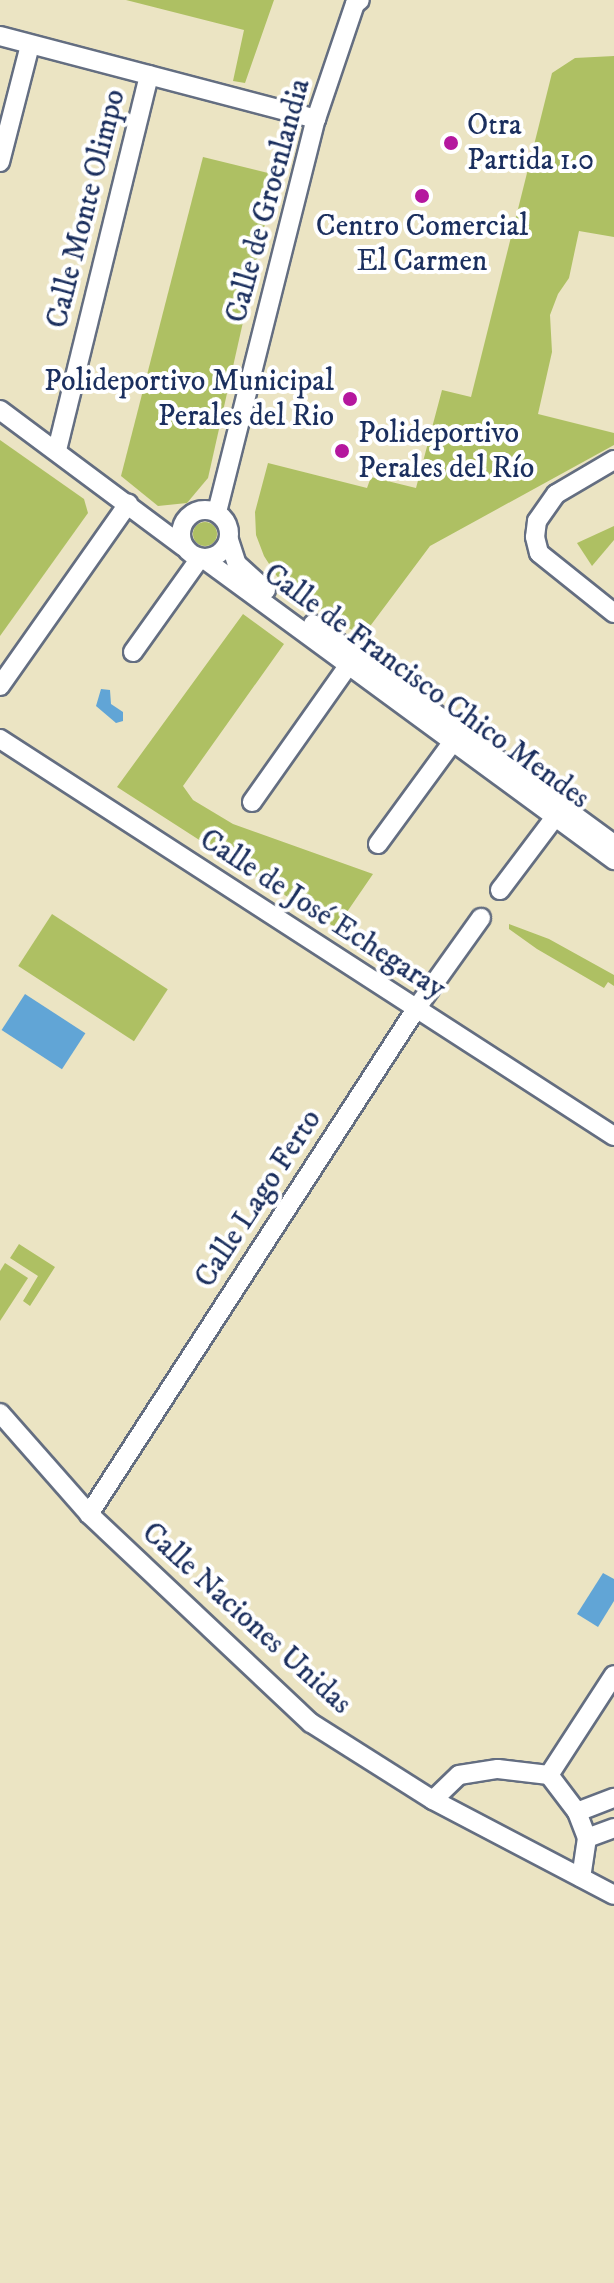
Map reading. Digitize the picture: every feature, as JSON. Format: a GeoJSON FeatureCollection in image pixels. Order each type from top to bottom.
{"type":"FeatureCollection","features":[{"type":"Feature","properties":{"kind":"street","name":"Calle de Groenlandia"},"geometry":{"type":"LineString","coordinates":[[217,512],[316,119],[355,4],[360,0]]}},
{"type":"Feature","properties":{"kind":"street"},"geometry":{"type":"LineString","coordinates":[[0,36],[316,119]]}},
{"type":"Feature","properties":{"kind":"street"},"geometry":{"type":"LineString","coordinates":[[0,162],[30,45]]}},
{"type":"Feature","properties":{"kind":"street","name":"Calle Monte Olimpo"},"geometry":{"type":"LineString","coordinates":[[57,450],[149,75]]}},
{"type":"Feature","properties":{"kind":"street","name":"Calle de Francisco Chico Mendes"},"geometry":{"type":"LineString","coordinates":[[0,410],[614,860]]}},
{"type":"Feature","properties":{"kind":"street"},"geometry":{"type":"LineString","coordinates":[[614,460],[556,494],[537,521],[539,553],[614,613]]}},
{"type":"Feature","properties":{"kind":"street"},"geometry":{"type":"LineString","coordinates":[[0,686],[128,504]]}},
{"type":"Feature","properties":{"kind":"street","name":"Calle de Francisco Chico Mendes"},"geometry":{"type":"LineString","coordinates":[[128,504],[162,519],[196,511]]}},
{"type":"Feature","properties":{"kind":"street"},"geometry":{"type":"LineString","coordinates":[[133,652],[188,579],[196,555],[181,527],[196,511],[217,512],[228,524],[229,540],[219,554],[196,555]]}},
{"type":"Feature","properties":{"kind":"street","name":"Calle de Francisco Chico Mendes"},"geometry":{"type":"LineString","coordinates":[[229,540],[237,564],[251,579],[614,844]]}},
{"type":"Feature","properties":{"kind":"street"},"geometry":{"type":"LineString","coordinates":[[252,802],[348,666]]}},
{"type":"Feature","properties":{"kind":"street","name":"Calle de José Echegaray"},"geometry":{"type":"LineString","coordinates":[[0,739],[614,1136]]}},
{"type":"Feature","properties":{"kind":"street"},"geometry":{"type":"LineString","coordinates":[[378,844],[452,743]]}},
{"type":"Feature","properties":{"kind":"street"},"geometry":{"type":"LineString","coordinates":[[500,890],[555,817]]}},
{"type":"Feature","properties":{"kind":"street","name":"Calle Lago Ferto"},"geometry":{"type":"LineString","coordinates":[[89,1514],[416,1009],[481,918]]}},
{"type":"Feature","properties":{"kind":"street","name":"Calle Naciones Unidas"},"geometry":{"type":"LineString","coordinates":[[0,1413],[89,1514],[311,1723],[433,1800],[614,1895]]}},
{"type":"Feature","properties":{"kind":"street"},"geometry":{"type":"LineString","coordinates":[[549,1775],[614,1675]]}},
{"type":"Feature","properties":{"kind":"street"},"geometry":{"type":"LineString","coordinates":[[433,1800],[459,1775],[498,1769],[549,1775],[577,1812],[587,1838],[581,1878]]}},
{"type":"Feature","properties":{"kind":"street"},"geometry":{"type":"LineString","coordinates":[[577,1812],[614,1798]]}},
{"type":"Feature","properties":{"kind":"street"},"geometry":{"type":"LineString","coordinates":[[587,1838],[614,1828]]}},
{"type":"Feature","properties":{"kind":"green space"},"geometry":{"type":"Polygon","coordinates":[[[126,0],[274,0],[245,83],[233,81],[244,30],[126,0]]]}},
{"type":"Feature","properties":{"kind":"green space"},"geometry":{"type":"Polygon","coordinates":[[[614,56],[614,237],[579,231],[569,278],[558,294],[550,315],[552,352],[538,414],[614,433],[614,445],[430,546],[362,637],[280,581],[264,556],[256,535],[255,512],[268,463],[367,488],[371,477],[416,488],[442,390],[471,397],[552,73],[575,58],[614,56]]]}},
{"type":"Feature","properties":{"kind":"green space"},"geometry":{"type":"Polygon","coordinates":[[[203,157],[276,175],[208,478],[187,503],[158,506],[121,476],[203,157]]]}},
{"type":"Feature","properties":{"kind":"green space"},"geometry":{"type":"Polygon","coordinates":[[[0,440],[84,499],[88,513],[0,636],[0,440]]]}},
{"type":"Feature","properties":{"kind":"green space"},"geometry":{"type":"Polygon","coordinates":[[[205,522],[213,526],[217,534],[213,542],[205,546],[197,542],[193,534],[197,526],[205,522]]]}},
{"type":"Feature","properties":{"kind":"green space"},"geometry":{"type":"Polygon","coordinates":[[[614,526],[614,540],[592,566],[577,543],[614,526]]]}},
{"type":"Feature","properties":{"kind":"green space"},"geometry":{"type":"Polygon","coordinates":[[[243,614],[284,644],[183,786],[193,800],[233,824],[373,874],[336,928],[117,787],[243,614]]]}},
{"type":"Feature","properties":{"kind":"green space"},"geometry":{"type":"Polygon","coordinates":[[[52,914],[168,989],[134,1041],[18,966],[52,914]]]}},
{"type":"Feature","properties":{"kind":"green space"},"geometry":{"type":"Polygon","coordinates":[[[509,924],[549,939],[614,975],[614,986],[608,982],[604,988],[537,949],[509,929],[509,924]]]}},
{"type":"Feature","properties":{"kind":"green space"},"geometry":{"type":"Polygon","coordinates":[[[19,1244],[55,1267],[30,1306],[23,1301],[38,1276],[10,1258],[19,1244]]]}},
{"type":"Feature","properties":{"kind":"green space"},"geometry":{"type":"Polygon","coordinates":[[[5,1263],[28,1278],[0,1321],[0,1271],[5,1263]]]}},
{"type":"Feature","properties":{"kind":"water"},"geometry":{"type":"Polygon","coordinates":[[[101,689],[110,690],[111,704],[123,712],[123,721],[116,723],[96,706],[101,689]]]}},
{"type":"Feature","properties":{"kind":"water"},"geometry":{"type":"Polygon","coordinates":[[[25,994],[85,1033],[62,1069],[2,1030],[25,994]]]}},
{"type":"Feature","properties":{"kind":"water"},"geometry":{"type":"Polygon","coordinates":[[[603,1573],[614,1579],[614,1601],[598,1627],[577,1614],[603,1573]]]}},
{"type":"Feature","properties":{"kind":"place","name":"Otra Partida 1.0"},"geometry":{"type":"Point","coordinates":[451,143]}},
{"type":"Feature","properties":{"kind":"place","name":"Centro Comercial El Carmen"},"geometry":{"type":"Point","coordinates":[422,196]}},
{"type":"Feature","properties":{"kind":"place","name":"Polideportivo Municipal Perales del Rio"},"geometry":{"type":"Point","coordinates":[350,399]}},
{"type":"Feature","properties":{"kind":"place","name":"Polideportivo Perales del Río"},"geometry":{"type":"Point","coordinates":[342,451]}}]}
